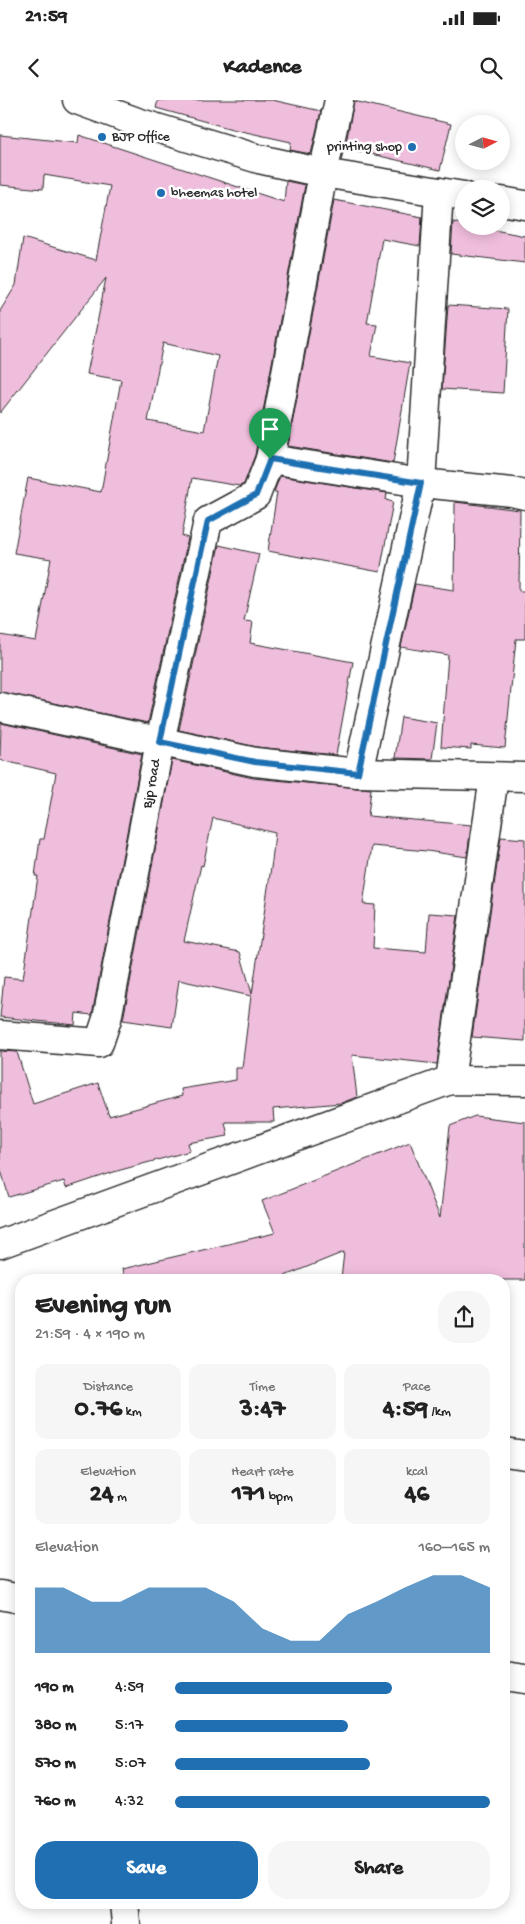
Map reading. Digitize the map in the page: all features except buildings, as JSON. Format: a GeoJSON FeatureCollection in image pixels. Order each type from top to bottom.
{"type":"FeatureCollection","features":[{"type":"Feature","properties":{"kind":"street"},"geometry":{"type":"LineString","coordinates":[[77,100],[137,122],[259,159],[323,173],[451,194],[421,483],[358,773]]}},
{"type":"Feature","properties":{"kind":"street","name":"Bjp road"},"geometry":{"type":"LineString","coordinates":[[0,1035],[99,1043],[107,1018],[160,742],[208,521],[256,495],[270,459],[323,173],[339,100]]}},
{"type":"Feature","properties":{"kind":"street"},"geometry":{"type":"LineString","coordinates":[[510,202],[525,204]]}},
{"type":"Feature","properties":{"kind":"street"},"geometry":{"type":"LineString","coordinates":[[270,459],[421,483],[525,495]]}},
{"type":"Feature","properties":{"kind":"street"},"geometry":{"type":"LineString","coordinates":[[0,708],[255,762],[358,773],[494,777],[525,776]]}},
{"type":"Feature","properties":{"kind":"street"},"geometry":{"type":"LineString","coordinates":[[450,1080],[494,777]]}},
{"type":"Feature","properties":{"kind":"street"},"geometry":{"type":"LineString","coordinates":[[0,1244],[450,1080],[525,1082]]}},
{"type":"Feature","properties":{"kind":"street"},"geometry":{"type":"LineString","coordinates":[[510,1453],[525,1455]]}},
{"type":"Feature","properties":{"kind":"street"},"geometry":{"type":"LineString","coordinates":[[0,1595],[15,1598]]}},
{"type":"Feature","properties":{"kind":"street"},"geometry":{"type":"LineString","coordinates":[[510,1677],[525,1679]]}},
{"type":"Feature","properties":{"kind":"street"},"geometry":{"type":"LineString","coordinates":[[125,1909],[126,1924]]}},
{"type":"Feature","properties":{"kind":"place","name":"BJP Office"},"geometry":{"type":"Point","coordinates":[102,137]}},
{"type":"Feature","properties":{"kind":"place","name":"printing shop"},"geometry":{"type":"Point","coordinates":[412,147]}},
{"type":"Feature","properties":{"kind":"place","name":"bheemas hotel"},"geometry":{"type":"Point","coordinates":[161,193]}},
{"type":"Feature","properties":{"kind":"route"},"geometry":{"type":"LineString","coordinates":[[270,459],[421,483],[358,773],[255,762],[160,742],[208,521],[256,495],[270,459]]}}]}
